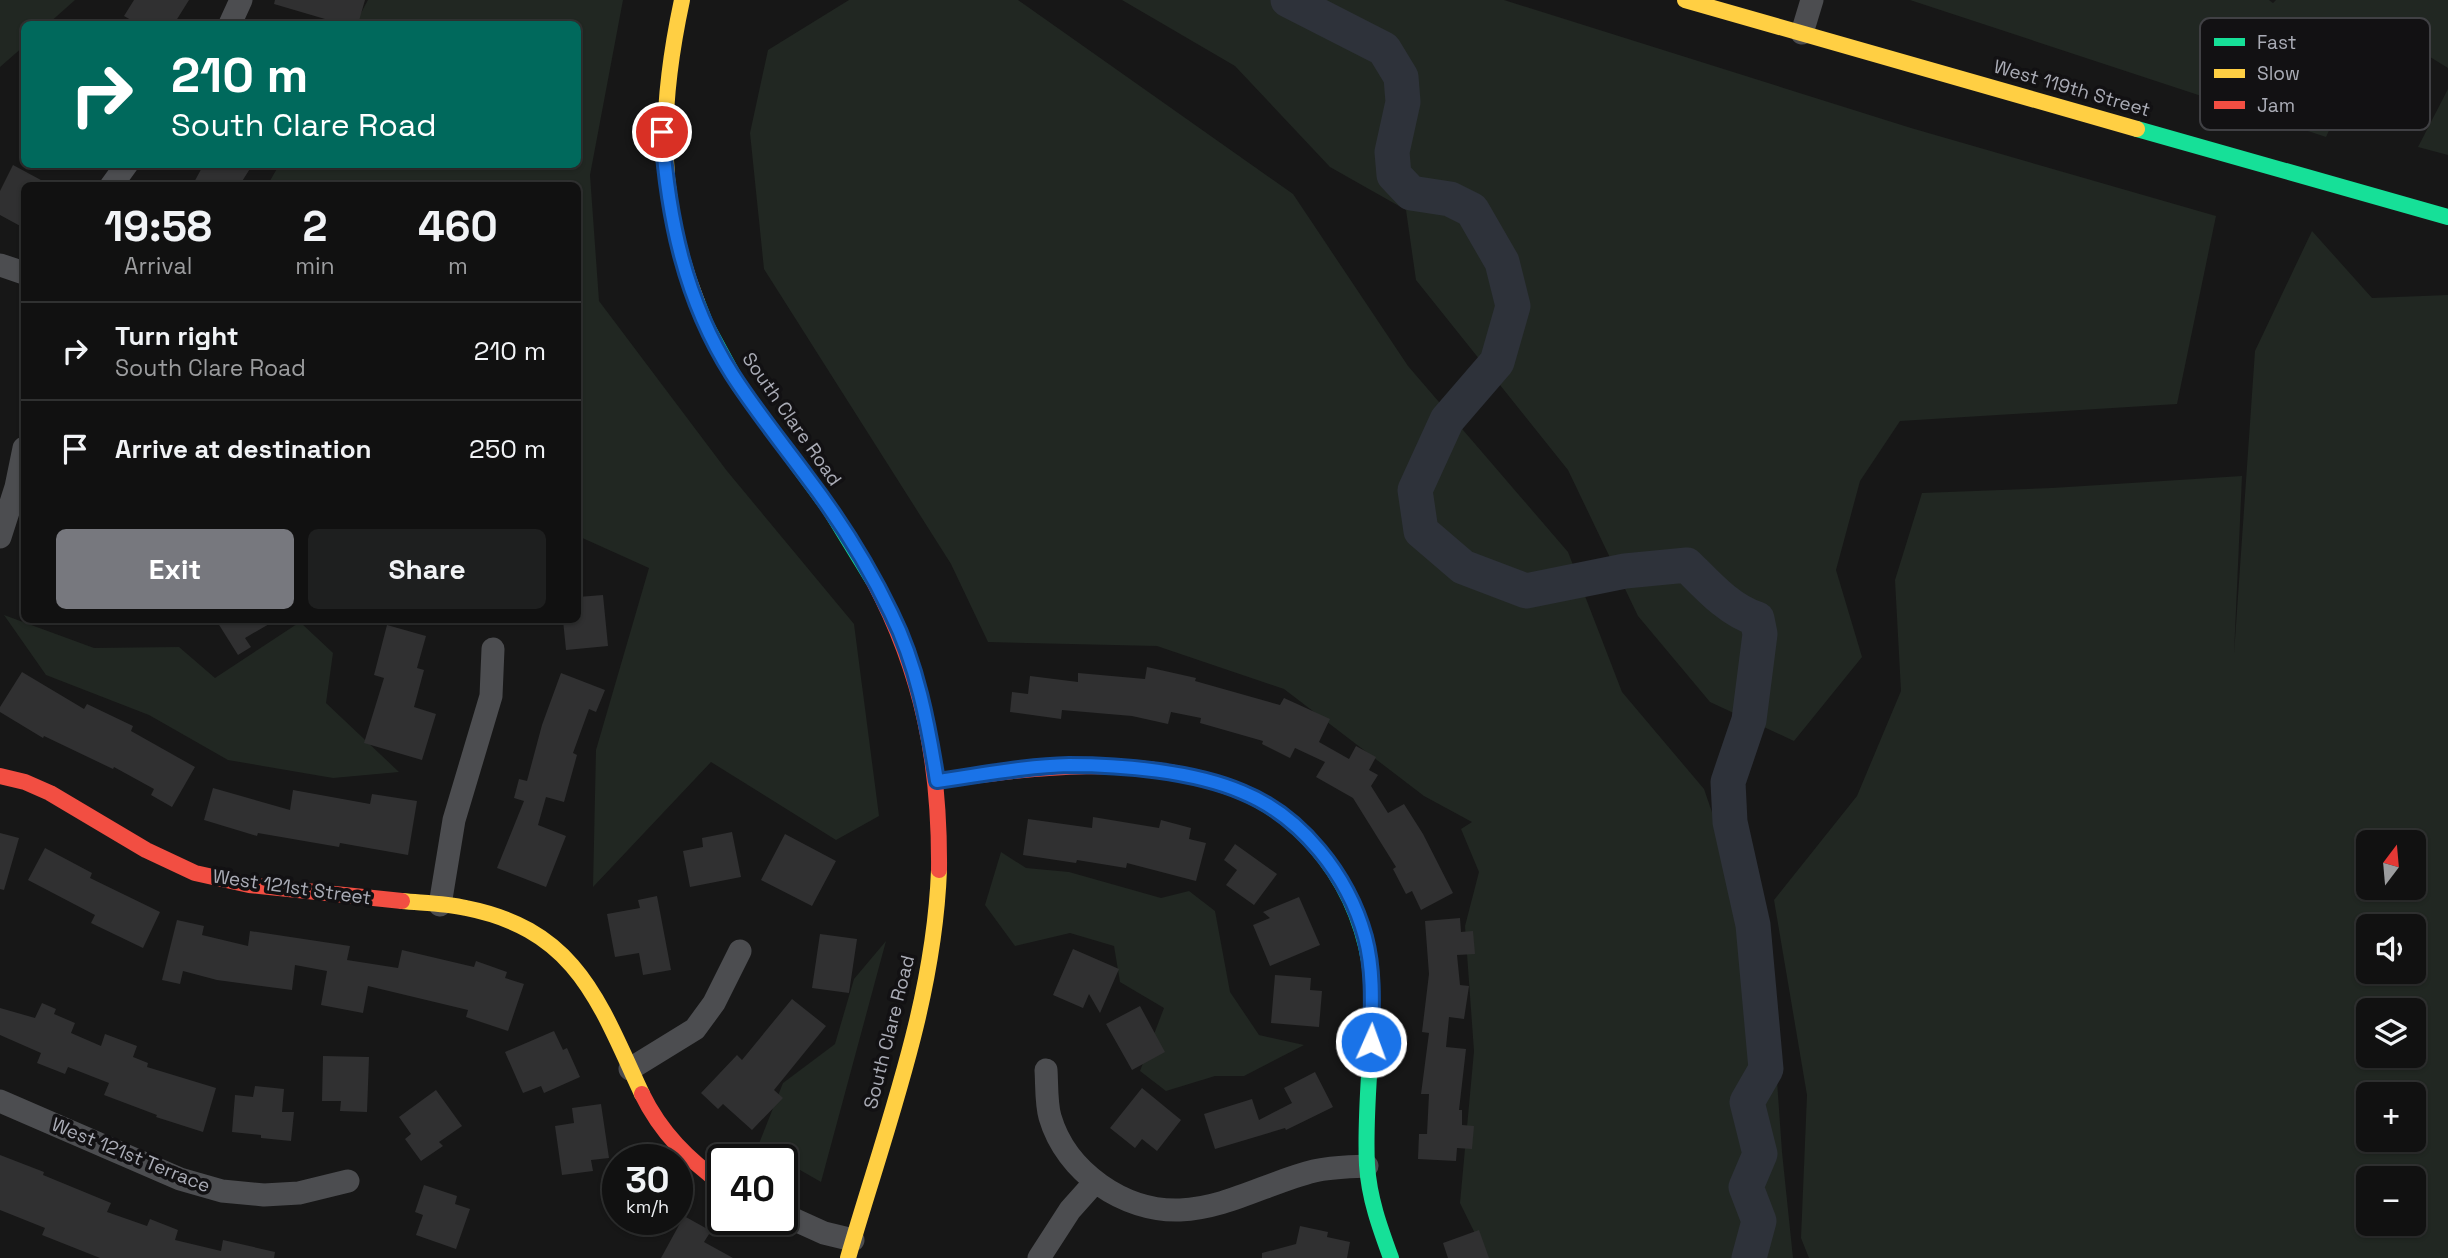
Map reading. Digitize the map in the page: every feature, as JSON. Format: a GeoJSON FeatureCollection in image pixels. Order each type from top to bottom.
{"type":"FeatureCollection","features":[{"type":"Feature","properties":{"kind":"street"},"geometry":{"type":"LineString","coordinates":[[231,21],[241,0]]}},
{"type":"Feature","properties":{"kind":"street","name":"South Clare Road"},"geometry":{"type":"LineString","coordinates":[[682,0],[670,49],[662,132],[670,215],[694,297],[730,372],[837,518],[891,612],[906,648],[929,729],[937,781],[938,877],[930,962],[914,1038],[850,1249]]}},
{"type":"Feature","properties":{"kind":"street","name":"West 119th Street"},"geometry":{"type":"LineString","coordinates":[[1685,0],[2448,216]]}},
{"type":"Feature","properties":{"kind":"street"},"geometry":{"type":"LineString","coordinates":[[1802,33],[1812,0]]}},
{"type":"Feature","properties":{"kind":"street"},"geometry":{"type":"LineString","coordinates":[[0,265],[21,272]]}},
{"type":"Feature","properties":{"kind":"street"},"geometry":{"type":"LineString","coordinates":[[0,537],[20,488]]}},
{"type":"Feature","properties":{"kind":"street"},"geometry":{"type":"LineString","coordinates":[[440,905],[454,820],[491,696],[493,649]]}},
{"type":"Feature","properties":{"kind":"street"},"geometry":{"type":"LineString","coordinates":[[937,781],[1068,765],[1117,767],[1170,774],[1207,781],[1242,792],[1276,811],[1306,837],[1333,867],[1349,894],[1365,936],[1372,992],[1367,1166],[1375,1215],[1391,1258]]}},
{"type":"Feature","properties":{"kind":"street","name":"West 121st Street"},"geometry":{"type":"LineString","coordinates":[[0,776],[35,786],[56,796],[160,857],[195,873],[237,884],[488,911],[545,938],[574,964],[598,1000],[645,1102],[666,1135],[707,1173]]}},
{"type":"Feature","properties":{"kind":"street"},"geometry":{"type":"LineString","coordinates":[[630,1069],[695,1029],[715,1003],[740,951]]}},
{"type":"Feature","properties":{"kind":"street"},"geometry":{"type":"LineString","coordinates":[[1045,1070],[1050,1116],[1060,1141],[1073,1160],[1095,1182],[1120,1197],[1153,1207],[1180,1210],[1213,1204],[1313,1171],[1367,1166]]}},
{"type":"Feature","properties":{"kind":"street","name":"West 121st Terrace"},"geometry":{"type":"LineString","coordinates":[[0,1101],[180,1179],[222,1191],[264,1195],[299,1193],[348,1181]]}},
{"type":"Feature","properties":{"kind":"street"},"geometry":{"type":"LineString","coordinates":[[1039,1258],[1070,1210],[1095,1182]]}},
{"type":"Feature","properties":{"kind":"street"},"geometry":{"type":"LineString","coordinates":[[798,1221],[850,1249]]}},
{"type":"Feature","properties":{"kind":"shaded area"},"geometry":{"type":"Polygon","coordinates":[[[0,0],[75,0],[51,21],[21,21],[21,49],[0,67],[0,0]]]}},
{"type":"Feature","properties":{"kind":"shaded area"},"geometry":{"type":"Polygon","coordinates":[[[368,0],[623,0],[590,175],[599,301],[727,471],[854,624],[879,816],[836,840],[711,762],[593,887],[596,750],[649,568],[581,537],[581,182],[269,182],[277,168],[581,168],[581,21],[357,21],[368,0]]]}},
{"type":"Feature","properties":{"kind":"shaded area"},"geometry":{"type":"Polygon","coordinates":[[[849,0],[1018,0],[1293,194],[1408,366],[1568,552],[1622,692],[1704,789],[1770,981],[1782,1152],[1793,1258],[1487,1258],[1460,1203],[1474,1051],[1465,926],[1479,872],[1461,829],[1472,822],[1424,796],[1284,689],[1157,646],[988,642],[951,564],[764,269],[750,133],[768,50],[849,0]]]}},
{"type":"Feature","properties":{"kind":"shaded area"},"geometry":{"type":"Polygon","coordinates":[[[1122,0],[1504,0],[1911,128],[2216,216],[2177,404],[1900,421],[1860,481],[1836,570],[1862,657],[1794,741],[1710,702],[1638,616],[1568,470],[1416,280],[1406,210],[1330,167],[1235,66],[1122,0]]]}},
{"type":"Feature","properties":{"kind":"shaded area"},"geometry":{"type":"Polygon","coordinates":[[[1910,0],[2269,0],[2273,3],[2276,0],[2448,0],[2448,68],[2430,57],[2430,18],[2200,18],[2200,96],[1910,0]]]}},
{"type":"Feature","properties":{"kind":"shaded area"},"geometry":{"type":"Polygon","coordinates":[[[2448,89],[2448,155],[2418,147],[2427,130],[2430,130],[2430,124],[2448,89]]]}},
{"type":"Feature","properties":{"kind":"shaded area"},"geometry":{"type":"Polygon","coordinates":[[[2305,130],[2329,130],[2326,137],[2305,130]]]}},
{"type":"Feature","properties":{"kind":"shaded area"},"geometry":{"type":"Polygon","coordinates":[[[2312,231],[2372,298],[2448,295],[2448,1258],[1809,1258],[1801,1238],[1807,1095],[1774,900],[1857,796],[1901,691],[1895,580],[1922,493],[2242,476],[2234,654],[2255,351],[2312,231]]]}},
{"type":"Feature","properties":{"kind":"shaded area"},"geometry":{"type":"Polygon","coordinates":[[[4,615],[94,648],[179,647],[215,678],[301,623],[333,653],[326,703],[399,772],[333,778],[228,760],[149,715],[46,675],[4,615]]]}},
{"type":"Feature","properties":{"kind":"shaded area"},"geometry":{"type":"Polygon","coordinates":[[[1001,852],[1026,868],[1069,872],[1161,898],[1189,891],[1215,911],[1230,992],[1259,1035],[1304,1045],[1244,1076],[1215,1076],[1166,1091],[1140,1071],[1164,1008],[1120,982],[1114,946],[1070,933],[1015,946],[985,905],[1001,852]]]}},
{"type":"Feature","properties":{"kind":"shaded area"},"geometry":{"type":"Polygon","coordinates":[[[886,941],[821,1182],[798,1169],[798,1144],[759,1144],[783,1083],[835,1044],[854,979],[886,941]]]}},
{"type":"Feature","properties":{"kind":"building"},"geometry":{"type":"Polygon","coordinates":[[[134,0],[189,0],[176,21],[133,21],[124,16],[134,0]]]}},
{"type":"Feature","properties":{"kind":"building"},"geometry":{"type":"Polygon","coordinates":[[[275,0],[365,0],[359,21],[332,21],[274,4],[275,0]]]}},
{"type":"Feature","properties":{"kind":"building"},"geometry":{"type":"Polygon","coordinates":[[[13,165],[45,182],[21,182],[21,226],[0,215],[0,191],[13,165]]]}},
{"type":"Feature","properties":{"kind":"building"},"geometry":{"type":"Polygon","coordinates":[[[202,168],[250,168],[242,182],[194,182],[202,168]]]}},
{"type":"Feature","properties":{"kind":"building"},"geometry":{"type":"Polygon","coordinates":[[[603,595],[608,646],[566,650],[563,623],[581,623],[581,597],[603,595]]]}},
{"type":"Feature","properties":{"kind":"building"},"geometry":{"type":"Polygon","coordinates":[[[218,623],[271,623],[245,638],[251,647],[238,655],[218,623]]]}},
{"type":"Feature","properties":{"kind":"building"},"geometry":{"type":"Polygon","coordinates":[[[387,625],[426,636],[417,668],[424,670],[414,707],[436,714],[422,760],[364,743],[384,678],[374,675],[387,625]]]}},
{"type":"Feature","properties":{"kind":"building"},"geometry":{"type":"Polygon","coordinates":[[[1147,667],[1196,678],[1195,681],[1280,705],[1284,698],[1330,719],[1319,742],[1349,759],[1356,746],[1376,757],[1369,770],[1378,775],[1371,786],[1388,813],[1404,804],[1423,834],[1453,893],[1421,910],[1412,891],[1406,894],[1393,869],[1396,867],[1353,798],[1316,777],[1325,762],[1295,748],[1290,758],[1262,744],[1263,741],[1200,723],[1201,718],[1171,712],[1168,724],[1132,716],[1062,710],[1061,719],[1010,712],[1012,692],[1028,694],[1030,676],[1078,682],[1078,673],[1145,679],[1147,667]]]}},
{"type":"Feature","properties":{"kind":"building"},"geometry":{"type":"Polygon","coordinates":[[[22,672],[84,709],[87,704],[133,726],[131,731],[195,767],[172,807],[151,795],[154,789],[114,767],[113,769],[44,736],[43,738],[0,712],[0,707],[22,672]]]}},
{"type":"Feature","properties":{"kind":"building"},"geometry":{"type":"Polygon","coordinates":[[[561,673],[605,690],[596,712],[589,709],[573,753],[577,755],[564,802],[546,797],[538,825],[566,836],[546,887],[497,868],[524,801],[514,798],[519,779],[527,781],[542,725],[561,673]]]}},
{"type":"Feature","properties":{"kind":"building"},"geometry":{"type":"Polygon","coordinates":[[[213,788],[290,810],[293,790],[370,804],[372,794],[417,801],[408,855],[340,843],[339,847],[258,833],[257,836],[204,820],[213,788]]]}},
{"type":"Feature","properties":{"kind":"building"},"geometry":{"type":"Polygon","coordinates":[[[1093,817],[1159,828],[1161,820],[1191,828],[1189,839],[1206,843],[1196,881],[1127,863],[1126,868],[1023,855],[1028,819],[1092,828],[1093,817]]]}},
{"type":"Feature","properties":{"kind":"building"},"geometry":{"type":"Polygon","coordinates":[[[732,832],[741,877],[690,887],[683,851],[703,847],[702,838],[732,832]]]}},
{"type":"Feature","properties":{"kind":"building"},"geometry":{"type":"Polygon","coordinates":[[[0,833],[19,838],[4,890],[0,889],[0,833]]]}},
{"type":"Feature","properties":{"kind":"building"},"geometry":{"type":"Polygon","coordinates":[[[785,834],[836,861],[812,906],[761,880],[785,834]]]}},
{"type":"Feature","properties":{"kind":"building"},"geometry":{"type":"Polygon","coordinates":[[[1235,844],[1277,874],[1254,905],[1226,885],[1237,870],[1224,860],[1235,844]]]}},
{"type":"Feature","properties":{"kind":"building"},"geometry":{"type":"Polygon","coordinates":[[[45,848],[92,873],[90,878],[160,912],[143,948],[91,923],[95,915],[28,880],[45,848]]]}},
{"type":"Feature","properties":{"kind":"building"},"geometry":{"type":"Polygon","coordinates":[[[657,896],[671,970],[643,975],[639,953],[615,957],[607,914],[640,908],[638,900],[657,896]]]}},
{"type":"Feature","properties":{"kind":"building"},"geometry":{"type":"Polygon","coordinates":[[[1299,897],[1320,945],[1270,966],[1253,925],[1270,918],[1263,912],[1299,897]]]}},
{"type":"Feature","properties":{"kind":"building"},"geometry":{"type":"Polygon","coordinates":[[[1460,918],[1461,932],[1473,931],[1475,954],[1457,955],[1460,985],[1469,986],[1464,1019],[1449,1017],[1446,1047],[1466,1049],[1459,1110],[1462,1110],[1462,1125],[1474,1126],[1472,1149],[1457,1148],[1456,1161],[1418,1159],[1419,1134],[1427,1134],[1429,1094],[1421,1094],[1429,1033],[1422,1032],[1429,974],[1425,921],[1460,918]]]}},
{"type":"Feature","properties":{"kind":"building"},"geometry":{"type":"Polygon","coordinates":[[[177,920],[204,926],[202,935],[248,946],[250,931],[350,946],[347,960],[398,968],[402,950],[474,967],[476,961],[507,972],[505,978],[524,984],[508,1031],[466,1017],[468,1010],[368,986],[363,1013],[321,1005],[327,971],[295,965],[292,990],[217,980],[183,971],[180,984],[162,980],[177,920]]]}},
{"type":"Feature","properties":{"kind":"building"},"geometry":{"type":"Polygon","coordinates":[[[820,934],[857,939],[849,993],[812,988],[820,934]]]}},
{"type":"Feature","properties":{"kind":"building"},"geometry":{"type":"Polygon","coordinates":[[[1073,949],[1119,969],[1100,1013],[1089,994],[1083,1008],[1053,995],[1073,949]]]}},
{"type":"Feature","properties":{"kind":"building"},"geometry":{"type":"Polygon","coordinates":[[[1275,975],[1311,978],[1310,990],[1322,991],[1319,1027],[1271,1023],[1275,975]]]}},
{"type":"Feature","properties":{"kind":"building"},"geometry":{"type":"Polygon","coordinates":[[[792,999],[826,1026],[774,1090],[783,1098],[752,1130],[723,1104],[718,1109],[701,1093],[737,1055],[742,1060],[792,999]]]}},
{"type":"Feature","properties":{"kind":"building"},"geometry":{"type":"Polygon","coordinates":[[[42,1003],[56,1009],[54,1014],[75,1023],[71,1033],[101,1046],[105,1034],[137,1046],[133,1057],[148,1063],[147,1067],[216,1088],[203,1132],[156,1117],[157,1115],[104,1095],[109,1083],[68,1067],[65,1074],[37,1063],[41,1053],[0,1035],[0,1008],[35,1018],[42,1003]]]}},
{"type":"Feature","properties":{"kind":"building"},"geometry":{"type":"Polygon","coordinates":[[[1140,1006],[1165,1052],[1132,1070],[1106,1024],[1140,1006]]]}},
{"type":"Feature","properties":{"kind":"building"},"geometry":{"type":"Polygon","coordinates":[[[554,1031],[563,1050],[567,1048],[580,1077],[544,1093],[541,1086],[523,1093],[505,1052],[554,1031]]]}},
{"type":"Feature","properties":{"kind":"building"},"geometry":{"type":"Polygon","coordinates":[[[323,1056],[369,1057],[367,1112],[340,1111],[341,1101],[322,1101],[323,1056]]]}},
{"type":"Feature","properties":{"kind":"building"},"geometry":{"type":"Polygon","coordinates":[[[1315,1072],[1333,1107],[1286,1130],[1285,1128],[1215,1149],[1204,1114],[1252,1099],[1259,1120],[1292,1103],[1284,1088],[1315,1072]]]}},
{"type":"Feature","properties":{"kind":"building"},"geometry":{"type":"Polygon","coordinates":[[[255,1086],[284,1089],[282,1112],[294,1112],[291,1141],[232,1132],[235,1095],[253,1097],[255,1086]]]}},
{"type":"Feature","properties":{"kind":"building"},"geometry":{"type":"Polygon","coordinates":[[[1142,1088],[1181,1120],[1157,1151],[1142,1139],[1135,1148],[1110,1128],[1142,1088]]]}},
{"type":"Feature","properties":{"kind":"building"},"geometry":{"type":"Polygon","coordinates":[[[436,1090],[462,1126],[439,1142],[443,1146],[421,1161],[405,1139],[411,1134],[399,1117],[436,1090]]]}},
{"type":"Feature","properties":{"kind":"building"},"geometry":{"type":"Polygon","coordinates":[[[601,1104],[607,1144],[602,1144],[602,1159],[591,1160],[593,1171],[562,1175],[555,1126],[574,1123],[572,1108],[601,1104]]]}},
{"type":"Feature","properties":{"kind":"building"},"geometry":{"type":"Polygon","coordinates":[[[0,1155],[111,1203],[107,1212],[147,1226],[150,1219],[178,1230],[175,1240],[221,1251],[223,1240],[275,1252],[274,1258],[100,1258],[42,1235],[45,1228],[0,1210],[0,1155]]]}},
{"type":"Feature","properties":{"kind":"building"},"geometry":{"type":"Polygon","coordinates":[[[424,1185],[457,1196],[455,1204],[470,1209],[456,1249],[416,1235],[423,1215],[415,1212],[424,1185]]]}},
{"type":"Feature","properties":{"kind":"building"},"geometry":{"type":"Polygon","coordinates":[[[693,1221],[707,1229],[708,1235],[704,1242],[733,1258],[661,1258],[674,1235],[693,1235],[693,1221]]]}},
{"type":"Feature","properties":{"kind":"building"},"geometry":{"type":"Polygon","coordinates":[[[1300,1226],[1328,1232],[1327,1237],[1350,1242],[1347,1258],[1262,1258],[1262,1253],[1296,1244],[1300,1226]]]}},
{"type":"Feature","properties":{"kind":"building"},"geometry":{"type":"Polygon","coordinates":[[[1479,1230],[1489,1258],[1448,1258],[1443,1243],[1479,1230]]]}},
{"type":"Feature","properties":{"kind":"waterway"},"geometry":{"type":"LineString","coordinates":[[1288,0],[1384,49],[1401,77],[1403,102],[1392,152],[1394,175],[1411,193],[1450,199],[1472,210],[1502,262],[1513,306],[1497,362],[1447,420],[1415,490],[1421,531],[1463,567],[1526,591],[1625,571],[1687,565],[1737,610],[1757,619],[1760,634],[1749,720],[1728,782],[1730,822],[1753,925],[1766,1069],[1747,1102],[1760,1154],[1746,1187],[1759,1221],[1749,1258]]}},
{"type":"Feature","properties":{"kind":"traffic: fast"},"geometry":{"type":"LineString","coordinates":[[2137,129],[2448,217]]}},
{"type":"Feature","properties":{"kind":"traffic: fast"},"geometry":{"type":"LineString","coordinates":[[697,302],[706,325],[738,384],[829,508],[873,580]]}},
{"type":"Feature","properties":{"kind":"traffic: fast"},"geometry":{"type":"LineString","coordinates":[[1234,789],[1264,803],[1290,822],[1314,845],[1334,871],[1362,930],[1372,994],[1367,1123],[1368,1177],[1379,1224],[1391,1258]]}},
{"type":"Feature","properties":{"kind":"traffic: slow"},"geometry":{"type":"LineString","coordinates":[[682,0],[669,78],[666,152],[674,226],[697,302]]}},
{"type":"Feature","properties":{"kind":"traffic: slow"},"geometry":{"type":"LineString","coordinates":[[1685,0],[2137,129]]}},
{"type":"Feature","properties":{"kind":"traffic: slow"},"geometry":{"type":"LineString","coordinates":[[848,1258],[918,1018],[935,920],[939,870]]}},
{"type":"Feature","properties":{"kind":"traffic: slow"},"geometry":{"type":"LineString","coordinates":[[402,901],[458,906],[504,919],[534,933],[559,952],[580,975],[597,1001],[642,1094]]}},
{"type":"Feature","properties":{"kind":"traffic: jam"},"geometry":{"type":"LineString","coordinates":[[873,580],[905,650],[925,721],[936,793],[939,870]]}},
{"type":"Feature","properties":{"kind":"traffic: jam"},"geometry":{"type":"LineString","coordinates":[[937,781],[1049,768],[1124,767],[1198,778],[1234,789]]}},
{"type":"Feature","properties":{"kind":"traffic: jam"},"geometry":{"type":"LineString","coordinates":[[0,776],[25,782],[50,793],[146,850],[195,873],[249,885],[402,901]]}},
{"type":"Feature","properties":{"kind":"traffic: jam"},"geometry":{"type":"LineString","coordinates":[[642,1094],[667,1133],[707,1172]]}},
{"type":"Feature","properties":{"kind":"route"},"geometry":{"type":"LineString","coordinates":[[662,132],[670,215],[694,297],[730,372],[837,518],[891,612],[906,648],[929,729],[937,781],[1068,765],[1117,767],[1207,781],[1242,792],[1276,811],[1306,837],[1333,867],[1349,894],[1365,936],[1370,964],[1371,1042]]}}]}
